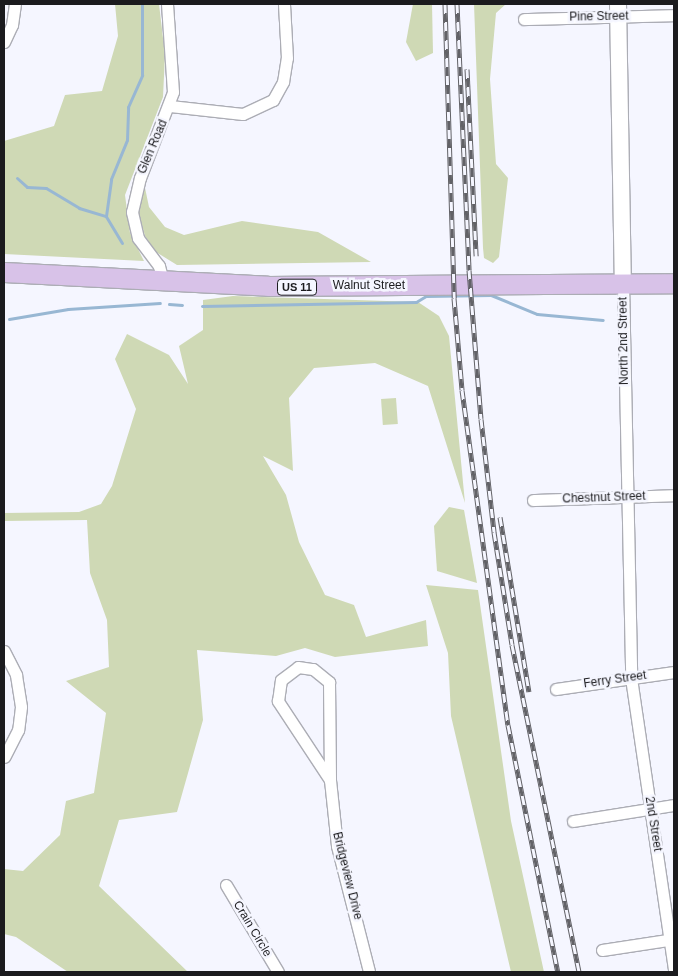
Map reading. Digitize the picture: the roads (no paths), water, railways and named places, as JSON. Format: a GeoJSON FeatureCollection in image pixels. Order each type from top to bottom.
{"type":"FeatureCollection","features":[{"type":"Feature","properties":{"kind":"main road","name":"Walnut Street"},"geometry":{"type":"LineString","coordinates":[[4,272],[163,281],[326,287],[674,283]]}},
{"type":"Feature","properties":{"kind":"street"},"geometry":{"type":"LineString","coordinates":[[4,42],[12,25],[15,4]]}},
{"type":"Feature","properties":{"kind":"street","name":"Glen Road"},"geometry":{"type":"LineString","coordinates":[[163,281],[159,266],[138,238],[132,212],[140,178],[170,106],[174,74],[167,4]]}},
{"type":"Feature","properties":{"kind":"street"},"geometry":{"type":"LineString","coordinates":[[170,106],[243,114],[273,100],[283,82],[287,58],[284,4]]}},
{"type":"Feature","properties":{"kind":"street","name":"Pine Street"},"geometry":{"type":"LineString","coordinates":[[524,19],[618,10],[674,15]]}},
{"type":"Feature","properties":{"kind":"street","name":"North 2nd Street"},"geometry":{"type":"LineString","coordinates":[[618,10],[631,678]]}},
{"type":"Feature","properties":{"kind":"street","name":"Chestnut Street"},"geometry":{"type":"LineString","coordinates":[[533,500],[674,495]]}},
{"type":"Feature","properties":{"kind":"street"},"geometry":{"type":"LineString","coordinates":[[4,651],[16,675],[22,707],[18,730],[4,757]]}},
{"type":"Feature","properties":{"kind":"street","name":"Bridgeview Drive"},"geometry":{"type":"LineString","coordinates":[[330,780],[278,701],[281,680],[298,667],[314,668],[329,682],[330,780],[337,846],[369,972]]}},
{"type":"Feature","properties":{"kind":"street","name":"Ferry Street"},"geometry":{"type":"LineString","coordinates":[[556,689],[674,672]]}},
{"type":"Feature","properties":{"kind":"street","name":"2nd Street"},"geometry":{"type":"LineString","coordinates":[[631,678],[672,939],[674,970]]}},
{"type":"Feature","properties":{"kind":"street"},"geometry":{"type":"LineString","coordinates":[[573,821],[674,805]]}},
{"type":"Feature","properties":{"kind":"street","name":"Crain Circle"},"geometry":{"type":"LineString","coordinates":[[226,885],[278,972]]}},
{"type":"Feature","properties":{"kind":"street"},"geometry":{"type":"LineString","coordinates":[[602,950],[672,939]]}},
{"type":"Feature","properties":{"kind":"waterway"},"geometry":{"type":"LineString","coordinates":[[122,243],[106,216],[111,179],[127,140],[128,107],[142,75],[142,4]]}},
{"type":"Feature","properties":{"kind":"waterway"},"geometry":{"type":"LineString","coordinates":[[17,178],[27,187],[46,188],[79,208],[106,216]]}},
{"type":"Feature","properties":{"kind":"waterway"},"geometry":{"type":"LineString","coordinates":[[202,306],[416,302],[426,296],[491,295],[537,314],[603,320]]}},
{"type":"Feature","properties":{"kind":"waterway"},"geometry":{"type":"LineString","coordinates":[[9,319],[68,309],[160,303]]}},
{"type":"Feature","properties":{"kind":"waterway"},"geometry":{"type":"LineString","coordinates":[[169,304],[182,305]]}},
{"type":"Feature","properties":{"kind":"railway"},"geometry":{"type":"LineString","coordinates":[[445,4],[454,298],[462,390],[508,725],[558,972]]}},
{"type":"Feature","properties":{"kind":"railway"},"geometry":{"type":"LineString","coordinates":[[457,4],[469,270],[481,419],[494,532],[512,645],[579,972]]}},
{"type":"Feature","properties":{"kind":"railway"},"geometry":{"type":"LineString","coordinates":[[467,69],[476,256]]}},
{"type":"Feature","properties":{"kind":"railway"},"geometry":{"type":"LineString","coordinates":[[500,517],[529,692]]}}]}
